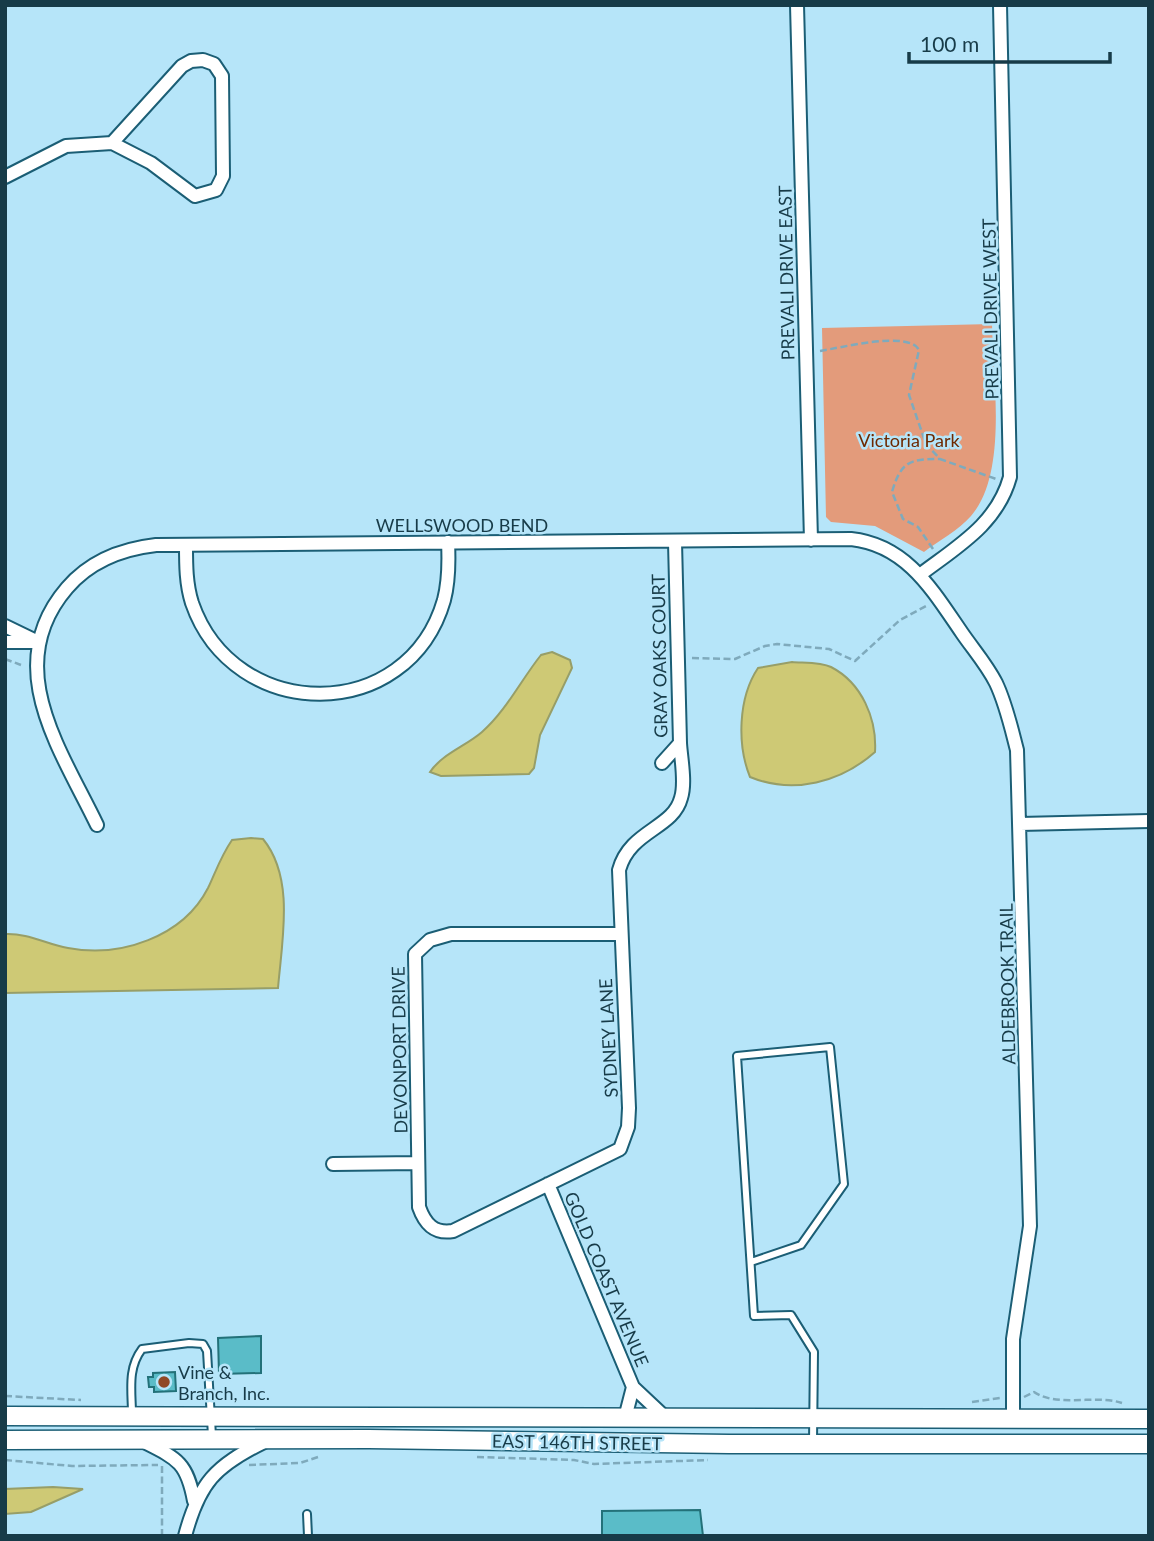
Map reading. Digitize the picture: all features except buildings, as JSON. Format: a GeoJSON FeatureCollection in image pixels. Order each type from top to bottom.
{"type":"FeatureCollection","features":[{"type":"Feature","properties":{"kind":"main road","name":"EAST 146TH STREET"},"geometry":{"type":"LineString","coordinates":[[5,1416],[1149,1419]]}},
{"type":"Feature","properties":{"kind":"main road","name":"EAST 146TH STREET"},"geometry":{"type":"LineString","coordinates":[[5,1440],[1149,1444]]}},
{"type":"Feature","properties":{"kind":"street","name":"PREVALI DRIVE EAST"},"geometry":{"type":"LineString","coordinates":[[797,5],[811,540]]}},
{"type":"Feature","properties":{"kind":"street","name":"PREVALI DRIVE WEST"},"geometry":{"type":"LineString","coordinates":[[921,574],[988,521],[999,506],[1010,477],[1000,5]]}},
{"type":"Feature","properties":{"kind":"street"},"geometry":{"type":"LineString","coordinates":[[5,177],[66,146],[112,143],[151,163],[187,193],[202,196],[216,190],[224,171],[223,84],[219,69],[204,60],[187,62],[112,143]]}},
{"type":"Feature","properties":{"kind":"street","name":"WELLSWOOD BEND"},"geometry":{"type":"LineString","coordinates":[[38,642],[55,602],[92,565],[130,549],[186,545],[851,539],[876,543],[906,561],[921,574]]}},
{"type":"Feature","properties":{"kind":"street"},"geometry":{"type":"LineString","coordinates":[[186,545],[191,601],[203,629],[217,648],[238,668],[259,681],[290,691],[316,695],[362,687],[386,676],[416,650],[435,623],[444,600],[449,572],[449,542]]}},
{"type":"Feature","properties":{"kind":"street","name":"GRAY OAKS COURT"},"geometry":{"type":"LineString","coordinates":[[662,763],[680,743],[675,542]]}},
{"type":"Feature","properties":{"kind":"street","name":"ALDEBROOK TRAIL"},"geometry":{"type":"LineString","coordinates":[[921,574],[995,681],[1006,708],[1017,750],[1030,1226],[1013,1339],[1013,1418]]}},
{"type":"Feature","properties":{"kind":"street"},"geometry":{"type":"LineString","coordinates":[[5,626],[38,642]]}},
{"type":"Feature","properties":{"kind":"street"},"geometry":{"type":"LineString","coordinates":[[5,642],[38,642]]}},
{"type":"Feature","properties":{"kind":"street"},"geometry":{"type":"LineString","coordinates":[[38,642],[36,680],[42,705],[97,825]]}},
{"type":"Feature","properties":{"kind":"street","name":"SYDNEY LANE"},"geometry":{"type":"LineString","coordinates":[[432,1228],[442,1233],[453,1231],[620,1149],[625,1139],[629,1108],[619,870],[622,856],[632,843],[670,817],[682,798],[680,743]]}},
{"type":"Feature","properties":{"kind":"street"},"geometry":{"type":"LineString","coordinates":[[1020,824],[1149,821]]}},
{"type":"Feature","properties":{"kind":"street","name":"DEVONPORT DRIVE"},"geometry":{"type":"LineString","coordinates":[[432,1228],[424,1221],[419,1207],[415,954],[430,940],[451,934],[621,934]]}},
{"type":"Feature","properties":{"kind":"street"},"geometry":{"type":"LineString","coordinates":[[333,1164],[418,1163]]}},
{"type":"Feature","properties":{"kind":"street","name":"GOLD COAST AVENUE"},"geometry":{"type":"LineString","coordinates":[[548,1184],[633,1387],[667,1418]]}},
{"type":"Feature","properties":{"kind":"street","name":"GOLD COAST AVENUE"},"geometry":{"type":"LineString","coordinates":[[625,1418],[633,1387]]}},
{"type":"Feature","properties":{"kind":"street"},"geometry":{"type":"LineString","coordinates":[[185,1536],[194,1501],[212,1475],[224,1464],[267,1440]]}},
{"type":"Feature","properties":{"kind":"street"},"geometry":{"type":"LineString","coordinates":[[144,1441],[182,1464],[191,1481],[194,1501]]}},
{"type":"Feature","properties":{"kind":"lane"},"geometry":{"type":"LineString","coordinates":[[751,1262],[801,1245],[844,1184],[830,1046],[737,1056],[754,1316],[791,1315],[814,1352],[813,1444]]}},
{"type":"Feature","properties":{"kind":"lane"},"geometry":{"type":"LineString","coordinates":[[132,1417],[131,1376],[134,1360],[142,1349],[189,1343],[203,1344],[207,1351],[212,1440]]}},
{"type":"Feature","properties":{"kind":"lane"},"geometry":{"type":"LineString","coordinates":[[307,1514],[308,1536]]}},
{"type":"Feature","properties":{"kind":"path"},"geometry":{"type":"LineString","coordinates":[[820,351],[880,341],[907,340],[915,343],[919,349],[910,379],[909,400],[926,444],[940,459]]}},
{"type":"Feature","properties":{"kind":"path"},"geometry":{"type":"LineString","coordinates":[[933,549],[918,527],[903,519],[892,492],[899,472],[912,461],[940,459],[996,479]]}},
{"type":"Feature","properties":{"kind":"path"},"geometry":{"type":"LineString","coordinates":[[692,659],[735,659],[765,646],[777,645],[829,649],[855,661],[900,620],[926,606]]}},
{"type":"Feature","properties":{"kind":"path"},"geometry":{"type":"LineString","coordinates":[[5,659],[21,665]]}},
{"type":"Feature","properties":{"kind":"path"},"geometry":{"type":"LineString","coordinates":[[1029,1397],[1034,1392],[1050,1399],[1103,1399],[1127,1405]]}},
{"type":"Feature","properties":{"kind":"path"},"geometry":{"type":"LineString","coordinates":[[243,1465],[293,1464],[316,1458]]}},
{"type":"Feature","properties":{"kind":"path"},"geometry":{"type":"LineString","coordinates":[[5,1460],[72,1466],[170,1465]]}},
{"type":"Feature","properties":{"kind":"path"},"geometry":{"type":"LineString","coordinates":[[594,1464],[709,1460]]}},
{"type":"Feature","properties":{"kind":"path"},"geometry":{"type":"LineString","coordinates":[[162,1465],[162,1536]]}},
{"type":"Feature","properties":{"kind":"green space","name":"Victoria Park"},"geometry":{"type":"Polygon","coordinates":[[[992,324],[996,398],[994,451],[983,498],[971,516],[955,531],[924,552],[875,526],[831,522],[826,517],[822,328],[992,324]]]}},
{"type":"Feature","properties":{"kind":"shaded area"},"geometry":{"type":"Polygon","coordinates":[[[552,652],[570,660],[572,668],[540,735],[534,768],[529,774],[441,776],[430,772],[441,760],[491,724],[541,655],[552,652]]]}},
{"type":"Feature","properties":{"kind":"shaded area"},"geometry":{"type":"Polygon","coordinates":[[[792,662],[827,665],[851,682],[870,715],[875,752],[832,778],[800,785],[783,785],[750,777],[743,751],[743,707],[751,680],[758,668],[792,662]]]}},
{"type":"Feature","properties":{"kind":"shaded area"},"geometry":{"type":"Polygon","coordinates":[[[263,839],[273,855],[283,891],[278,988],[5,993],[5,934],[22,935],[68,948],[88,950],[108,950],[148,940],[183,919],[197,905],[232,840],[263,839]]]}},
{"type":"Feature","properties":{"kind":"shaded area"},"geometry":{"type":"Polygon","coordinates":[[[5,1489],[83,1489],[31,1512],[5,1514],[5,1489]]]}},
{"type":"Feature","properties":{"kind":"place","name":"Vine & Branch, Inc."},"geometry":{"type":"Point","coordinates":[164,1382]}}]}
